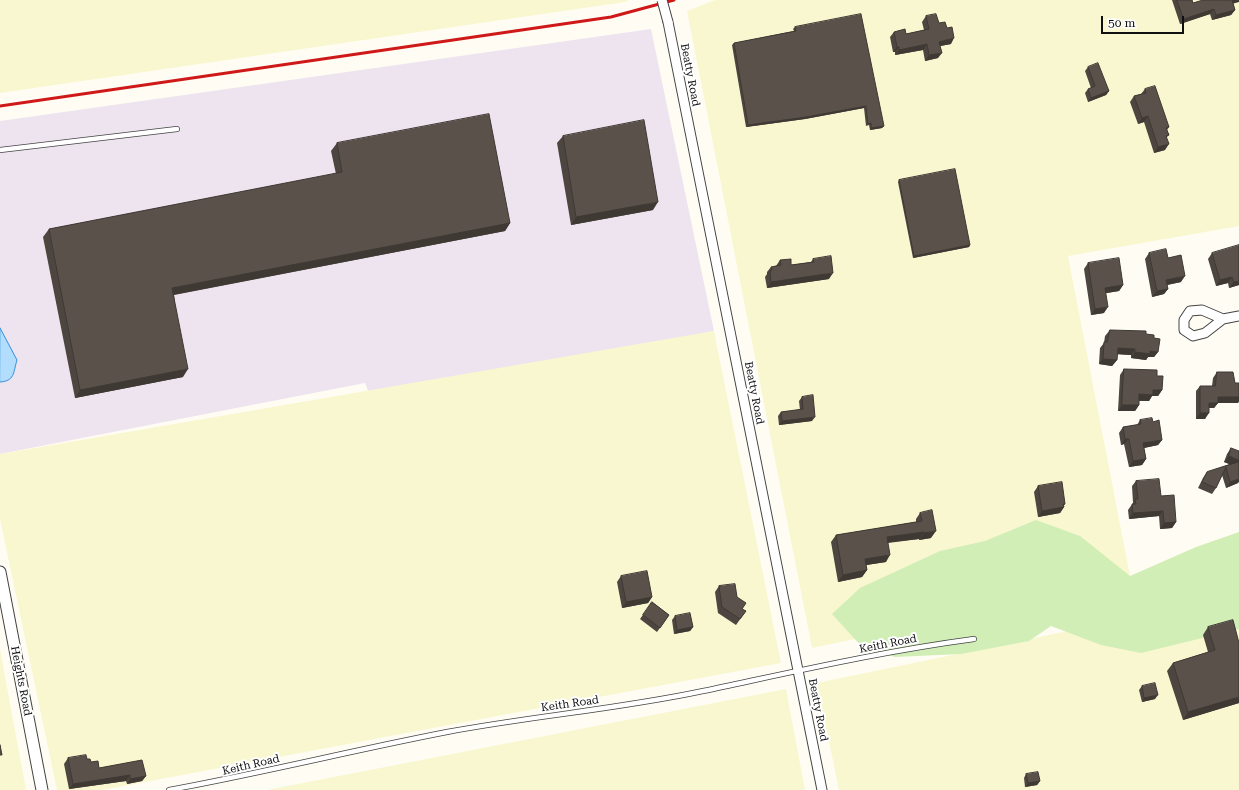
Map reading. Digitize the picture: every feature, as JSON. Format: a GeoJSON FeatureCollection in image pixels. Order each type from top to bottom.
{"type":"FeatureCollection","features":[{"type":"Feature","properties":{"kind":"street","name":"Beatty Road"},"geometry":{"type":"LineString","coordinates":[[662,0],[668,22],[822,790]]}},
{"type":"Feature","properties":{"kind":"street"},"geometry":{"type":"LineString","coordinates":[[1223,319],[1239,316]]}},
{"type":"Feature","properties":{"kind":"street","name":"Heights Road"},"geometry":{"type":"LineString","coordinates":[[0,572],[42,790]]}},
{"type":"Feature","properties":{"kind":"lane"},"geometry":{"type":"LineString","coordinates":[[0,150],[177,128]]}},
{"type":"Feature","properties":{"kind":"lane","name":"Keith Road"},"geometry":{"type":"LineString","coordinates":[[169,790],[220,781],[449,732],[641,702],[703,691],[934,644],[974,639]]}},
{"type":"Feature","properties":{"kind":"shaded area"},"geometry":{"type":"Polygon","coordinates":[[[0,0],[629,0],[625,2],[0,93],[0,0]]]}},
{"type":"Feature","properties":{"kind":"shaded area"},"geometry":{"type":"Polygon","coordinates":[[[715,0],[1239,0],[1239,226],[1068,256],[1130,576],[1086,591],[812,648],[687,11],[715,0]]]}},
{"type":"Feature","properties":{"kind":"shaded area"},"geometry":{"type":"Polygon","coordinates":[[[651,29],[714,331],[372,401],[365,383],[0,454],[0,121],[651,29]]]}},
{"type":"Feature","properties":{"kind":"shaded area"},"geometry":{"type":"Polygon","coordinates":[[[714,331],[781,663],[102,790],[57,790],[0,519],[0,454],[714,331]]]}},
{"type":"Feature","properties":{"kind":"shaded area"},"geometry":{"type":"Polygon","coordinates":[[[1239,598],[1239,790],[839,790],[817,683],[1141,616],[1239,598]]]}},
{"type":"Feature","properties":{"kind":"shaded area"},"geometry":{"type":"Polygon","coordinates":[[[0,649],[26,790],[0,790],[0,649]]]}},
{"type":"Feature","properties":{"kind":"shaded area"},"geometry":{"type":"Polygon","coordinates":[[[786,689],[805,790],[267,790],[786,689]]]}},
{"type":"Feature","properties":{"kind":"green space"},"geometry":{"type":"Polygon","coordinates":[[[1036,520],[1080,536],[1130,576],[1196,547],[1239,532],[1239,629],[1141,653],[1101,645],[1051,626],[1029,641],[961,654],[895,657],[862,647],[832,614],[860,588],[940,551],[985,541],[1036,520]]]}},
{"type":"Feature","properties":{"kind":"water"},"geometry":{"type":"Polygon","coordinates":[[[0,328],[17,360],[13,376],[8,380],[0,382],[0,328]]]}},
{"type":"Feature","properties":{"kind":"building"},"geometry":{"type":"Polygon","coordinates":[[[1177,0],[1192,0],[1193,3],[1203,0],[1232,0],[1235,10],[1216,15],[1214,9],[1184,19],[1177,0]]]}},
{"type":"Feature","properties":{"kind":"building"},"geometry":{"type":"Polygon","coordinates":[[[861,14],[884,126],[871,128],[871,123],[868,124],[866,106],[806,117],[748,125],[734,43],[796,31],[795,27],[861,14]]]}},
{"type":"Feature","properties":{"kind":"building"},"geometry":{"type":"Polygon","coordinates":[[[936,14],[939,23],[945,22],[947,28],[952,27],[954,38],[939,42],[942,53],[929,55],[927,44],[899,50],[894,32],[905,29],[906,34],[929,29],[926,16],[936,14]]]}},
{"type":"Feature","properties":{"kind":"building"},"geometry":{"type":"Polygon","coordinates":[[[1098,63],[1109,91],[1091,98],[1088,89],[1095,86],[1088,67],[1098,63]]]}},
{"type":"Feature","properties":{"kind":"building"},"geometry":{"type":"Polygon","coordinates":[[[1155,86],[1169,127],[1166,128],[1169,135],[1166,136],[1169,144],[1158,147],[1148,116],[1142,118],[1134,96],[1146,93],[1145,89],[1155,86]]]}},
{"type":"Feature","properties":{"kind":"building"},"geometry":{"type":"Polygon","coordinates":[[[489,114],[510,223],[172,288],[188,369],[80,390],[49,229],[342,172],[337,143],[489,114]]]}},
{"type":"Feature","properties":{"kind":"building"},"geometry":{"type":"Polygon","coordinates":[[[644,120],[658,202],[576,217],[563,136],[644,120]]]}},
{"type":"Feature","properties":{"kind":"building"},"geometry":{"type":"Polygon","coordinates":[[[955,169],[970,245],[914,256],[899,180],[955,169]]]}},
{"type":"Feature","properties":{"kind":"building"},"geometry":{"type":"Polygon","coordinates":[[[1239,245],[1239,281],[1234,282],[1232,277],[1220,280],[1212,253],[1239,245]]]}},
{"type":"Feature","properties":{"kind":"building"},"geometry":{"type":"Polygon","coordinates":[[[1166,249],[1168,258],[1181,255],[1185,276],[1166,280],[1168,289],[1157,291],[1149,253],[1166,249]]]}},
{"type":"Feature","properties":{"kind":"building"},"geometry":{"type":"Polygon","coordinates":[[[831,256],[833,273],[771,282],[771,267],[781,265],[780,260],[791,259],[791,265],[814,262],[813,259],[831,256]]]}},
{"type":"Feature","properties":{"kind":"building"},"geometry":{"type":"Polygon","coordinates":[[[1119,258],[1123,285],[1105,288],[1108,307],[1095,309],[1088,263],[1119,258]]]}},
{"type":"Feature","properties":{"kind":"building"},"geometry":{"type":"Polygon","coordinates":[[[1110,330],[1146,331],[1146,334],[1154,335],[1154,338],[1160,339],[1158,352],[1150,351],[1150,354],[1135,352],[1135,349],[1118,348],[1117,360],[1103,359],[1104,342],[1107,342],[1110,330]]]}},
{"type":"Feature","properties":{"kind":"building"},"geometry":{"type":"Polygon","coordinates":[[[1124,369],[1157,370],[1157,376],[1163,376],[1162,390],[1153,390],[1153,395],[1139,394],[1139,405],[1122,405],[1124,369]]]}},
{"type":"Feature","properties":{"kind":"building"},"geometry":{"type":"Polygon","coordinates":[[[1217,372],[1233,372],[1235,383],[1239,383],[1239,397],[1218,397],[1218,403],[1209,403],[1209,413],[1200,413],[1200,386],[1215,386],[1217,372]]]}},
{"type":"Feature","properties":{"kind":"building"},"geometry":{"type":"Polygon","coordinates":[[[813,395],[815,417],[782,421],[781,412],[803,409],[802,397],[813,395]]]}},
{"type":"Feature","properties":{"kind":"building"},"geometry":{"type":"Polygon","coordinates":[[[1152,418],[1153,422],[1159,420],[1162,440],[1143,443],[1146,459],[1133,461],[1129,439],[1125,439],[1123,427],[1141,424],[1140,420],[1152,418]]]}},
{"type":"Feature","properties":{"kind":"building"},"geometry":{"type":"Polygon","coordinates":[[[1231,448],[1239,451],[1239,460],[1229,456],[1231,448]]]}},
{"type":"Feature","properties":{"kind":"building"},"geometry":{"type":"Polygon","coordinates":[[[1239,462],[1239,479],[1230,482],[1226,467],[1216,488],[1202,482],[1207,472],[1239,462]]]}},
{"type":"Feature","properties":{"kind":"building"},"geometry":{"type":"Polygon","coordinates":[[[1159,479],[1161,496],[1174,495],[1176,522],[1164,523],[1163,511],[1133,513],[1132,504],[1136,504],[1135,499],[1138,499],[1136,481],[1159,479]]]}},
{"type":"Feature","properties":{"kind":"building"},"geometry":{"type":"Polygon","coordinates":[[[1062,482],[1065,504],[1063,504],[1064,507],[1042,511],[1038,486],[1062,482]]]}},
{"type":"Feature","properties":{"kind":"building"},"geometry":{"type":"Polygon","coordinates":[[[932,510],[936,531],[887,537],[890,555],[865,559],[867,570],[843,575],[836,535],[922,521],[920,513],[932,510]]]}},
{"type":"Feature","properties":{"kind":"building"},"geometry":{"type":"Polygon","coordinates":[[[647,571],[652,597],[626,602],[621,576],[647,571]]]}},
{"type":"Feature","properties":{"kind":"building"},"geometry":{"type":"Polygon","coordinates":[[[735,584],[737,597],[746,603],[742,609],[746,611],[740,619],[722,607],[719,586],[735,584]]]}},
{"type":"Feature","properties":{"kind":"building"},"geometry":{"type":"Polygon","coordinates":[[[652,602],[669,615],[660,628],[643,615],[652,602]]]}},
{"type":"Feature","properties":{"kind":"building"},"geometry":{"type":"Polygon","coordinates":[[[690,613],[693,627],[677,630],[675,616],[690,613]]]}},
{"type":"Feature","properties":{"kind":"building"},"geometry":{"type":"Polygon","coordinates":[[[1233,620],[1239,643],[1239,697],[1188,712],[1173,663],[1215,650],[1208,627],[1233,620]]]}},
{"type":"Feature","properties":{"kind":"building"},"geometry":{"type":"Polygon","coordinates":[[[1155,683],[1158,695],[1144,698],[1142,686],[1155,683]]]}},
{"type":"Feature","properties":{"kind":"building"},"geometry":{"type":"Polygon","coordinates":[[[86,755],[87,759],[90,759],[91,762],[98,761],[99,768],[142,760],[146,776],[130,779],[130,775],[73,784],[68,758],[86,755]]]}},
{"type":"Feature","properties":{"kind":"building"},"geometry":{"type":"Polygon","coordinates":[[[1038,772],[1040,781],[1028,783],[1026,774],[1038,772]]]}},
{"type":"Feature","properties":{"kind":"railway"},"geometry":{"type":"LineString","coordinates":[[0,106],[611,17],[674,0]]}}]}
